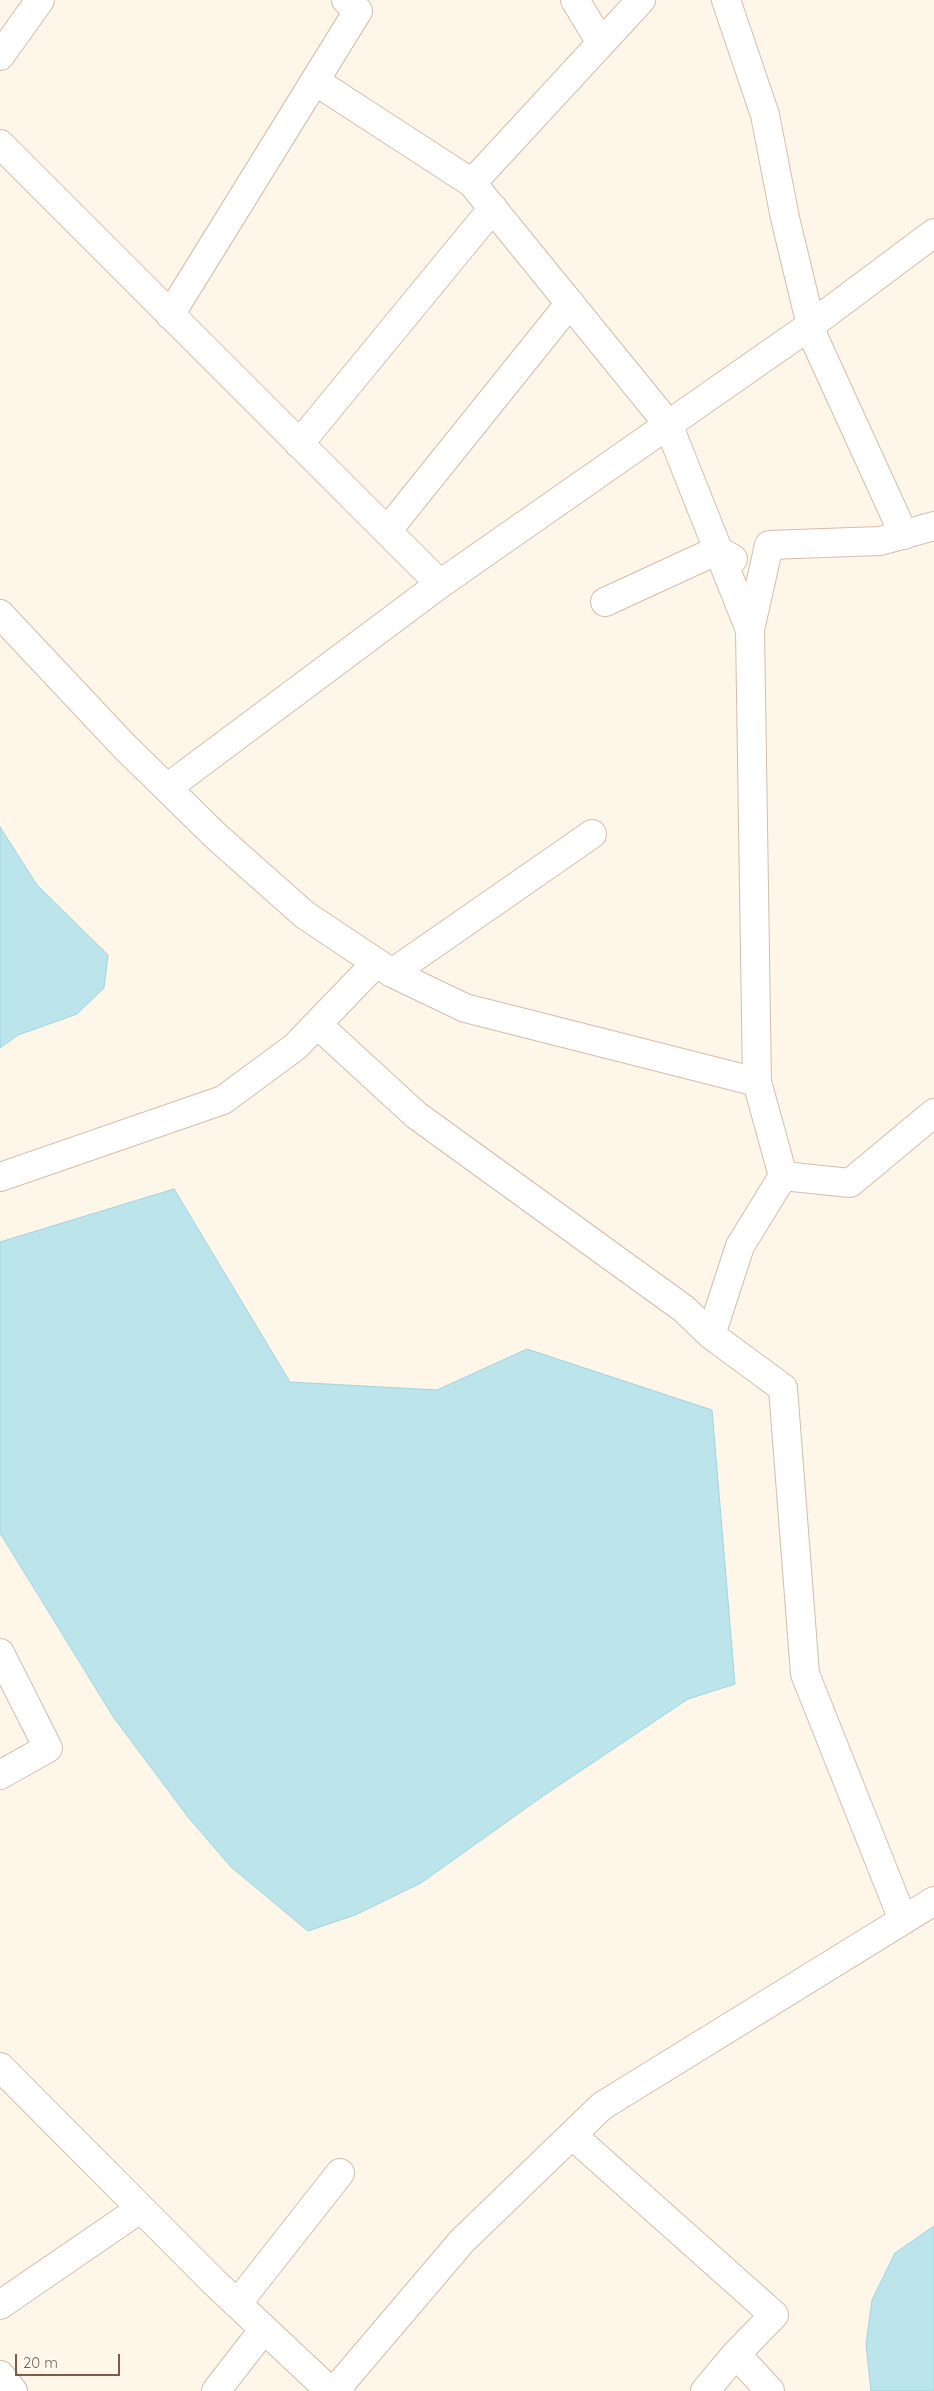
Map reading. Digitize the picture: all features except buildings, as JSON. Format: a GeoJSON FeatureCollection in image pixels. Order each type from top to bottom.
{"type":"FeatureCollection","features":[{"type":"Feature","properties":{"kind":"street"},"geometry":{"type":"LineString","coordinates":[[0,56],[40,0]]}},
{"type":"Feature","properties":{"kind":"street"},"geometry":{"type":"LineString","coordinates":[[170,315],[358,11],[346,0]]}},
{"type":"Feature","properties":{"kind":"street"},"geometry":{"type":"LineString","coordinates":[[574,0],[601,42]]}},
{"type":"Feature","properties":{"kind":"street"},"geometry":{"type":"LineString","coordinates":[[472,183],[640,0]]}},
{"type":"Feature","properties":{"kind":"street"},"geometry":{"type":"LineString","coordinates":[[726,0],[765,115],[786,218],[814,338],[904,535]]}},
{"type":"Feature","properties":{"kind":"street"},"geometry":{"type":"LineString","coordinates":[[315,81],[472,183],[668,424],[750,630]]}},
{"type":"Feature","properties":{"kind":"street"},"geometry":{"type":"LineString","coordinates":[[0,144],[440,584]]}},
{"type":"Feature","properties":{"kind":"street"},"geometry":{"type":"LineString","coordinates":[[299,444],[493,208]]}},
{"type":"Feature","properties":{"kind":"street"},"geometry":{"type":"LineString","coordinates":[[167,788],[440,584],[811,325],[934,232]]}},
{"type":"Feature","properties":{"kind":"street"},"geometry":{"type":"LineString","coordinates":[[387,531],[570,303]]}},
{"type":"Feature","properties":{"kind":"street"},"geometry":{"type":"LineString","coordinates":[[711,1334],[740,1246],[783,1176],[757,1082],[750,630],[769,545],[880,542],[933,527]]}},
{"type":"Feature","properties":{"kind":"street"},"geometry":{"type":"LineString","coordinates":[[718,550],[762,576]]}},
{"type":"Feature","properties":{"kind":"street"},"geometry":{"type":"LineString","coordinates":[[605,602],[718,550]]}},
{"type":"Feature","properties":{"kind":"street"},"geometry":{"type":"LineString","coordinates":[[0,614],[124,746],[218,838],[305,915],[384,968],[465,1008],[757,1082]]}},
{"type":"Feature","properties":{"kind":"street"},"geometry":{"type":"LineString","coordinates":[[0,1176],[223,1100],[295,1047],[317,1024],[384,968],[592,834]]}},
{"type":"Feature","properties":{"kind":"street"},"geometry":{"type":"LineString","coordinates":[[317,1024],[416,1115],[684,1309],[711,1334],[783,1388],[805,1674],[903,1920]]}},
{"type":"Feature","properties":{"kind":"street"},"geometry":{"type":"LineString","coordinates":[[783,1176],[850,1183],[934,1113]]}},
{"type":"Feature","properties":{"kind":"street"},"geometry":{"type":"LineString","coordinates":[[0,1653],[48,1748],[0,1775]]}},
{"type":"Feature","properties":{"kind":"street"},"geometry":{"type":"LineString","coordinates":[[339,2391],[343,2381],[462,2241],[602,2106],[934,1901]]}},
{"type":"Feature","properties":{"kind":"street"},"geometry":{"type":"LineString","coordinates":[[0,2067],[140,2209],[237,2304],[330,2391]]}},
{"type":"Feature","properties":{"kind":"street"},"geometry":{"type":"LineString","coordinates":[[572,2135],[774,2315],[736,2354],[705,2391]]}},
{"type":"Feature","properties":{"kind":"street"},"geometry":{"type":"LineString","coordinates":[[237,2304],[340,2173]]}},
{"type":"Feature","properties":{"kind":"street"},"geometry":{"type":"LineString","coordinates":[[0,2305],[140,2209]]}},
{"type":"Feature","properties":{"kind":"street"},"geometry":{"type":"LineString","coordinates":[[216,2391],[264,2329]]}},
{"type":"Feature","properties":{"kind":"street"},"geometry":{"type":"LineString","coordinates":[[736,2354],[770,2391]]}},
{"type":"Feature","properties":{"kind":"street"},"geometry":{"type":"LineString","coordinates":[[0,2375],[13,2391]]}},
{"type":"Feature","properties":{"kind":"water"},"geometry":{"type":"Polygon","coordinates":[[[0,827],[37,885],[108,955],[104,988],[77,1014],[18,1035],[0,1048],[0,827]]]}},
{"type":"Feature","properties":{"kind":"water"},"geometry":{"type":"Polygon","coordinates":[[[174,1189],[290,1382],[437,1390],[527,1349],[712,1410],[735,1684],[688,1699],[543,1796],[421,1883],[355,1915],[308,1931],[231,1867],[188,1817],[114,1718],[0,1533],[0,1242],[174,1189]]]}},
{"type":"Feature","properties":{"kind":"water"},"geometry":{"type":"Polygon","coordinates":[[[934,2226],[934,2391],[871,2391],[866,2344],[872,2300],[895,2253],[934,2226]]]}}]}
